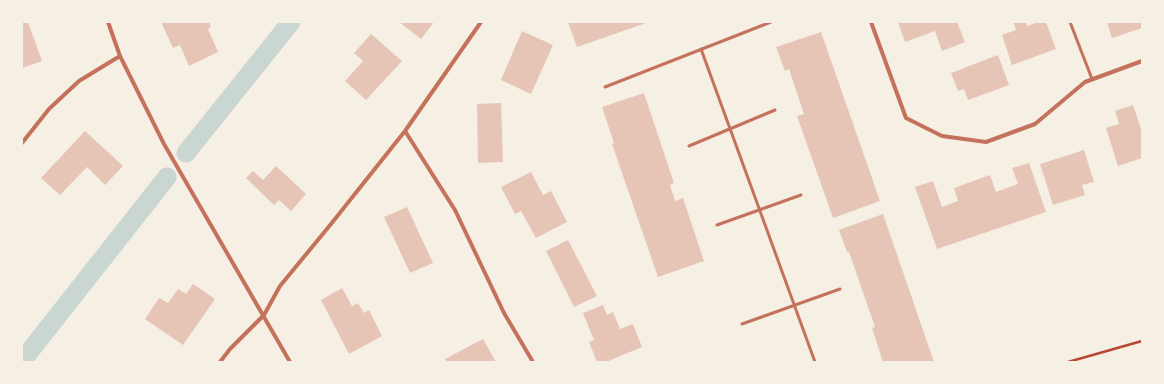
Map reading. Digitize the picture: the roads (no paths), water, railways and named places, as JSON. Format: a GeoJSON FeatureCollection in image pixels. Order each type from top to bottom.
{"type":"FeatureCollection","features":[{"type":"Feature","properties":{"kind":"street"},"geometry":{"type":"LineString","coordinates":[[108,22],[120,56],[164,144],[290,362]]}},
{"type":"Feature","properties":{"kind":"street"},"geometry":{"type":"LineString","coordinates":[[220,362],[230,349],[264,315],[280,286],[404,131],[480,22]]}},
{"type":"Feature","properties":{"kind":"street"},"geometry":{"type":"LineString","coordinates":[[871,22],[906,118],[942,136],[986,142],[1035,124],[1085,82],[1142,61]]}},
{"type":"Feature","properties":{"kind":"street"},"geometry":{"type":"LineString","coordinates":[[22,143],[49,110],[79,81],[120,56]]}},
{"type":"Feature","properties":{"kind":"street"},"geometry":{"type":"LineString","coordinates":[[404,131],[455,210],[504,313],[533,362]]}},
{"type":"Feature","properties":{"kind":"lane"},"geometry":{"type":"LineString","coordinates":[[605,87],[771,22]]}},
{"type":"Feature","properties":{"kind":"lane"},"geometry":{"type":"LineString","coordinates":[[1070,22],[1092,79]]}},
{"type":"Feature","properties":{"kind":"lane"},"geometry":{"type":"LineString","coordinates":[[701,49],[815,362]]}},
{"type":"Feature","properties":{"kind":"lane"},"geometry":{"type":"LineString","coordinates":[[689,146],[774,110]]}},
{"type":"Feature","properties":{"kind":"lane"},"geometry":{"type":"LineString","coordinates":[[717,225],[801,195]]}},
{"type":"Feature","properties":{"kind":"lane"},"geometry":{"type":"LineString","coordinates":[[742,324],[840,289]]}},
{"type":"Feature","properties":{"kind":"waterway"},"geometry":{"type":"LineString","coordinates":[[186,153],[291,22]]}},
{"type":"Feature","properties":{"kind":"waterway"},"geometry":{"type":"LineString","coordinates":[[22,361],[167,177]]}}]}
